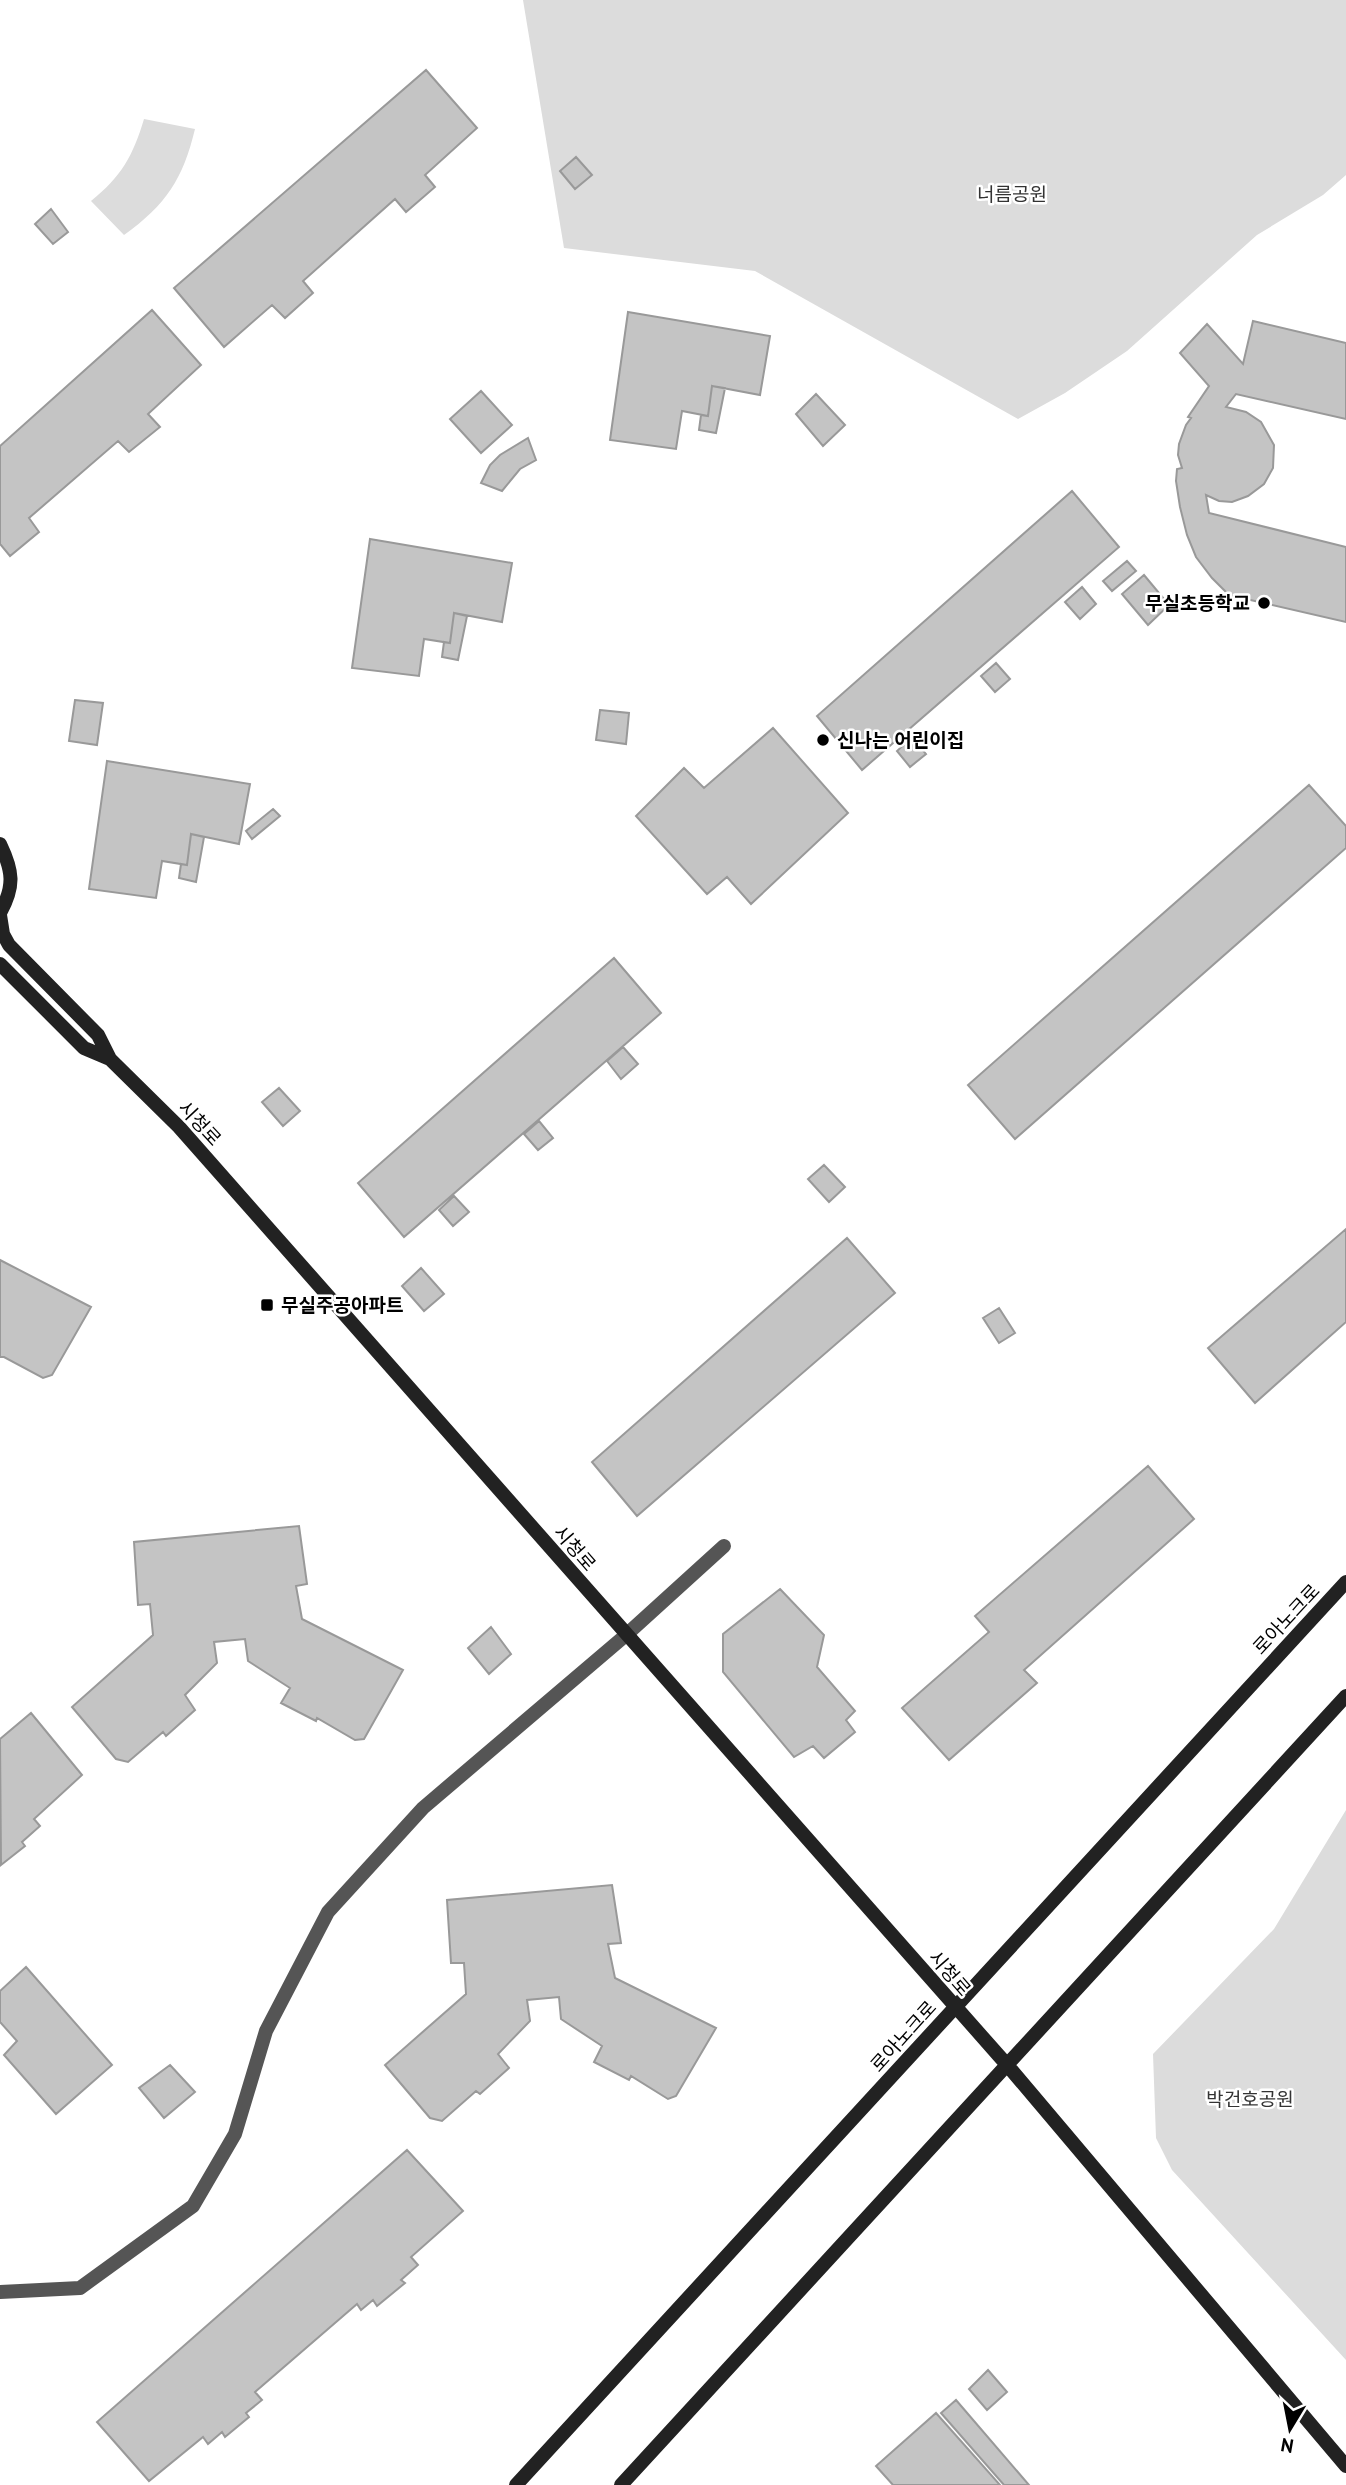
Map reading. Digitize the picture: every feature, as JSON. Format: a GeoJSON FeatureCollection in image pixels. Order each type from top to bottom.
{"type":"FeatureCollection","features":[{"type":"Feature","properties":{"kind":"street"},"geometry":{"type":"LineString","coordinates":[[0,844],[9,863],[11,879],[9,897],[0,914],[3,934],[9,945],[98,1035],[110,1059]]}},
{"type":"Feature","properties":{"kind":"street"},"geometry":{"type":"LineString","coordinates":[[0,964],[84,1048],[110,1059]]}},
{"type":"Feature","properties":{"kind":"street","name":"시청로"},"geometry":{"type":"LineString","coordinates":[[110,1059],[179,1127],[1008,2066]]}},
{"type":"Feature","properties":{"kind":"street","name":"로아노크로"},"geometry":{"type":"LineString","coordinates":[[516,2485],[1346,1582]]}},
{"type":"Feature","properties":{"kind":"street"},"geometry":{"type":"LineString","coordinates":[[621,2485],[1346,1696]]}},
{"type":"Feature","properties":{"kind":"street"},"geometry":{"type":"LineString","coordinates":[[1008,2066],[1346,2466]]}},
{"type":"Feature","properties":{"kind":"lane"},"geometry":{"type":"LineString","coordinates":[[0,2292],[80,2288],[193,2206],[235,2134],[266,2031],[328,1912],[423,1808],[724,1546]]}},
{"type":"Feature","properties":{"kind":"green space","name":"너름공원"},"geometry":{"type":"Polygon","coordinates":[[[523,0],[1346,0],[1346,175],[1323,195],[1257,235],[1127,351],[1065,393],[1018,419],[755,271],[564,248],[523,0]]]}},
{"type":"Feature","properties":{"kind":"green space"},"geometry":{"type":"Polygon","coordinates":[[[144,119],[195,129],[185,162],[171,190],[151,213],[124,235],[91,201],[125,165],[144,119]]]}},
{"type":"Feature","properties":{"kind":"green space","name":"박건호공원"},"geometry":{"type":"Polygon","coordinates":[[[1346,1810],[1346,2360],[1172,2170],[1156,2138],[1153,2054],[1274,1929],[1346,1810]]]}},
{"type":"Feature","properties":{"kind":"building"},"geometry":{"type":"Polygon","coordinates":[[[426,70],[477,128],[425,175],[435,187],[406,212],[395,199],[303,281],[313,293],[285,318],[272,305],[224,347],[174,288],[426,70]]]}},
{"type":"Feature","properties":{"kind":"building"},"geometry":{"type":"Polygon","coordinates":[[[576,157],[592,175],[575,189],[560,171],[576,157]]]}},
{"type":"Feature","properties":{"kind":"building"},"geometry":{"type":"Polygon","coordinates":[[[51,209],[68,232],[53,244],[35,224],[51,209]]]}},
{"type":"Feature","properties":{"kind":"building"},"geometry":{"type":"Polygon","coordinates":[[[152,310],[201,365],[148,414],[160,427],[129,452],[118,441],[29,518],[39,532],[10,556],[0,544],[0,446],[152,310]]]}},
{"type":"Feature","properties":{"kind":"building"},"geometry":{"type":"Polygon","coordinates":[[[628,312],[770,336],[760,395],[712,386],[708,416],[682,411],[676,449],[610,440],[628,312]]]}},
{"type":"Feature","properties":{"kind":"building"},"geometry":{"type":"Polygon","coordinates":[[[1253,321],[1346,343],[1346,419],[1236,394],[1226,407],[1246,412],[1261,422],[1274,445],[1273,468],[1264,484],[1248,496],[1232,502],[1219,501],[1206,495],[1209,513],[1346,547],[1346,622],[1229,595],[1196,557],[1187,535],[1176,481],[1177,469],[1182,468],[1178,455],[1179,444],[1191,418],[1188,417],[1209,386],[1180,353],[1207,324],[1243,364],[1253,321]]]}},
{"type":"Feature","properties":{"kind":"building"},"geometry":{"type":"Polygon","coordinates":[[[712,386],[725,388],[716,433],[699,430],[701,415],[708,416],[712,386]]]}},
{"type":"Feature","properties":{"kind":"building"},"geometry":{"type":"Polygon","coordinates":[[[481,391],[512,425],[481,453],[450,419],[481,391]]]}},
{"type":"Feature","properties":{"kind":"building"},"geometry":{"type":"Polygon","coordinates":[[[816,394],[845,425],[823,446],[796,414],[816,394]]]}},
{"type":"Feature","properties":{"kind":"building"},"geometry":{"type":"Polygon","coordinates":[[[528,438],[536,460],[520,469],[502,491],[481,483],[490,465],[500,455],[528,438]]]}},
{"type":"Feature","properties":{"kind":"building"},"geometry":{"type":"Polygon","coordinates":[[[1072,491],[1119,547],[862,770],[817,716],[1072,491]]]}},
{"type":"Feature","properties":{"kind":"building"},"geometry":{"type":"Polygon","coordinates":[[[370,539],[512,563],[502,622],[454,613],[450,643],[424,639],[419,676],[352,668],[370,539]]]}},
{"type":"Feature","properties":{"kind":"building"},"geometry":{"type":"Polygon","coordinates":[[[1127,561],[1136,571],[1112,591],[1103,581],[1127,561]]]}},
{"type":"Feature","properties":{"kind":"building"},"geometry":{"type":"Polygon","coordinates":[[[1144,575],[1169,605],[1148,625],[1122,594],[1144,575]]]}},
{"type":"Feature","properties":{"kind":"building"},"geometry":{"type":"Polygon","coordinates":[[[1082,587],[1096,604],[1080,619],[1065,602],[1082,587]]]}},
{"type":"Feature","properties":{"kind":"building"},"geometry":{"type":"Polygon","coordinates":[[[454,613],[467,616],[458,660],[442,657],[444,642],[450,643],[454,613]]]}},
{"type":"Feature","properties":{"kind":"building"},"geometry":{"type":"Polygon","coordinates":[[[996,663],[1010,679],[995,692],[981,676],[996,663]]]}},
{"type":"Feature","properties":{"kind":"building"},"geometry":{"type":"Polygon","coordinates":[[[75,700],[103,703],[97,745],[69,741],[75,700]]]}},
{"type":"Feature","properties":{"kind":"building"},"geometry":{"type":"Polygon","coordinates":[[[600,710],[629,713],[626,744],[596,740],[600,710]]]}},
{"type":"Feature","properties":{"kind":"building"},"geometry":{"type":"Polygon","coordinates":[[[773,728],[848,813],[751,904],[727,877],[707,894],[636,816],[684,768],[704,788],[773,728]]]}},
{"type":"Feature","properties":{"kind":"building"},"geometry":{"type":"Polygon","coordinates":[[[912,737],[926,754],[910,767],[897,751],[912,737]]]}},
{"type":"Feature","properties":{"kind":"building"},"geometry":{"type":"Polygon","coordinates":[[[107,761],[250,784],[239,844],[191,834],[187,865],[162,861],[156,898],[89,889],[107,761]]]}},
{"type":"Feature","properties":{"kind":"building"},"geometry":{"type":"Polygon","coordinates":[[[1309,785],[1346,826],[1346,848],[1015,1139],[968,1085],[1309,785]]]}},
{"type":"Feature","properties":{"kind":"building"},"geometry":{"type":"Polygon","coordinates":[[[273,809],[280,816],[252,839],[246,831],[273,809]]]}},
{"type":"Feature","properties":{"kind":"building"},"geometry":{"type":"Polygon","coordinates":[[[191,834],[204,837],[196,882],[179,878],[181,864],[187,865],[191,834]]]}},
{"type":"Feature","properties":{"kind":"building"},"geometry":{"type":"Polygon","coordinates":[[[614,958],[661,1013],[404,1237],[358,1183],[614,958]]]}},
{"type":"Feature","properties":{"kind":"building"},"geometry":{"type":"Polygon","coordinates":[[[623,1047],[638,1064],[621,1079],[607,1061],[623,1047]]]}},
{"type":"Feature","properties":{"kind":"building"},"geometry":{"type":"Polygon","coordinates":[[[279,1088],[300,1111],[283,1126],[262,1102],[279,1088]]]}},
{"type":"Feature","properties":{"kind":"building"},"geometry":{"type":"Polygon","coordinates":[[[539,1121],[553,1138],[538,1150],[524,1134],[539,1121]]]}},
{"type":"Feature","properties":{"kind":"building"},"geometry":{"type":"Polygon","coordinates":[[[824,1165],[845,1187],[829,1202],[808,1179],[824,1165]]]}},
{"type":"Feature","properties":{"kind":"building"},"geometry":{"type":"Polygon","coordinates":[[[454,1196],[469,1212],[453,1226],[439,1210],[454,1196]]]}},
{"type":"Feature","properties":{"kind":"building"},"geometry":{"type":"Polygon","coordinates":[[[1346,1229],[1346,1322],[1255,1403],[1208,1348],[1346,1229]]]}},
{"type":"Feature","properties":{"kind":"building"},"geometry":{"type":"Polygon","coordinates":[[[847,1238],[895,1293],[637,1516],[592,1462],[847,1238]]]}},
{"type":"Feature","properties":{"kind":"building"},"geometry":{"type":"Polygon","coordinates":[[[0,1260],[91,1307],[52,1375],[43,1378],[0,1357],[0,1260]]]}},
{"type":"Feature","properties":{"kind":"building"},"geometry":{"type":"Polygon","coordinates":[[[421,1268],[444,1294],[424,1311],[402,1286],[421,1268]]]}},
{"type":"Feature","properties":{"kind":"building"},"geometry":{"type":"Polygon","coordinates":[[[999,1308],[1015,1333],[999,1343],[983,1318],[999,1308]]]}},
{"type":"Feature","properties":{"kind":"building"},"geometry":{"type":"Polygon","coordinates":[[[1148,1466],[1194,1519],[1024,1670],[1037,1683],[949,1760],[902,1708],[989,1632],[975,1616],[1148,1466]]]}},
{"type":"Feature","properties":{"kind":"building"},"geometry":{"type":"Polygon","coordinates":[[[299,1526],[307,1584],[296,1586],[302,1619],[403,1670],[364,1739],[355,1740],[317,1718],[316,1721],[281,1703],[290,1688],[248,1661],[245,1639],[214,1642],[217,1663],[185,1695],[195,1710],[166,1736],[163,1732],[128,1762],[116,1759],[72,1707],[153,1635],[150,1604],[138,1605],[134,1542],[299,1526]]]}},
{"type":"Feature","properties":{"kind":"building"},"geometry":{"type":"Polygon","coordinates":[[[780,1589],[824,1635],[817,1667],[855,1711],[846,1720],[855,1732],[824,1758],[813,1746],[794,1757],[723,1672],[723,1634],[780,1589]]]}},
{"type":"Feature","properties":{"kind":"building"},"geometry":{"type":"Polygon","coordinates":[[[491,1627],[511,1654],[489,1674],[468,1648],[491,1627]]]}},
{"type":"Feature","properties":{"kind":"building"},"geometry":{"type":"Polygon","coordinates":[[[31,1713],[82,1775],[34,1819],[40,1826],[22,1842],[25,1846],[1,1865],[0,1739],[31,1713]]]}},
{"type":"Feature","properties":{"kind":"building"},"geometry":{"type":"Polygon","coordinates":[[[612,1885],[621,1943],[608,1944],[615,1978],[716,2028],[676,2096],[668,2099],[631,2076],[629,2080],[594,2062],[602,2046],[561,2019],[559,1997],[527,2000],[530,2021],[498,2054],[509,2068],[480,2094],[476,2091],[442,2121],[430,2118],[385,2065],[466,1994],[464,1963],[451,1963],[447,1900],[612,1885]]]}},
{"type":"Feature","properties":{"kind":"building"},"geometry":{"type":"Polygon","coordinates":[[[26,1967],[112,2065],[56,2114],[4,2055],[17,2041],[0,2022],[0,1991],[26,1967]]]}},
{"type":"Feature","properties":{"kind":"building"},"geometry":{"type":"Polygon","coordinates":[[[170,2065],[195,2092],[164,2118],[139,2088],[170,2065]]]}},
{"type":"Feature","properties":{"kind":"building"},"geometry":{"type":"Polygon","coordinates":[[[407,2150],[463,2211],[411,2257],[418,2265],[401,2280],[405,2283],[377,2306],[373,2300],[361,2310],[357,2304],[255,2392],[262,2400],[246,2413],[249,2417],[225,2437],[222,2432],[208,2444],[203,2437],[149,2481],[97,2422],[407,2150]]]}},
{"type":"Feature","properties":{"kind":"building"},"geometry":{"type":"Polygon","coordinates":[[[988,2370],[1007,2392],[987,2410],[969,2389],[988,2370]]]}},
{"type":"Feature","properties":{"kind":"building"},"geometry":{"type":"Polygon","coordinates":[[[956,2400],[1029,2485],[1004,2485],[941,2413],[956,2400]]]}},
{"type":"Feature","properties":{"kind":"building"},"geometry":{"type":"Polygon","coordinates":[[[936,2413],[1000,2485],[893,2485],[876,2466],[936,2413]]]}},
{"type":"Feature","properties":{"kind":"place","name":"무실초등학교"},"geometry":{"type":"Point","coordinates":[1264,603]}},
{"type":"Feature","properties":{"kind":"place","name":"신나는 어린이집"},"geometry":{"type":"Point","coordinates":[823,740]}},
{"type":"Feature","properties":{"kind":"place","name":"무실주공아파트"},"geometry":{"type":"Point","coordinates":[267,1305]}}]}
